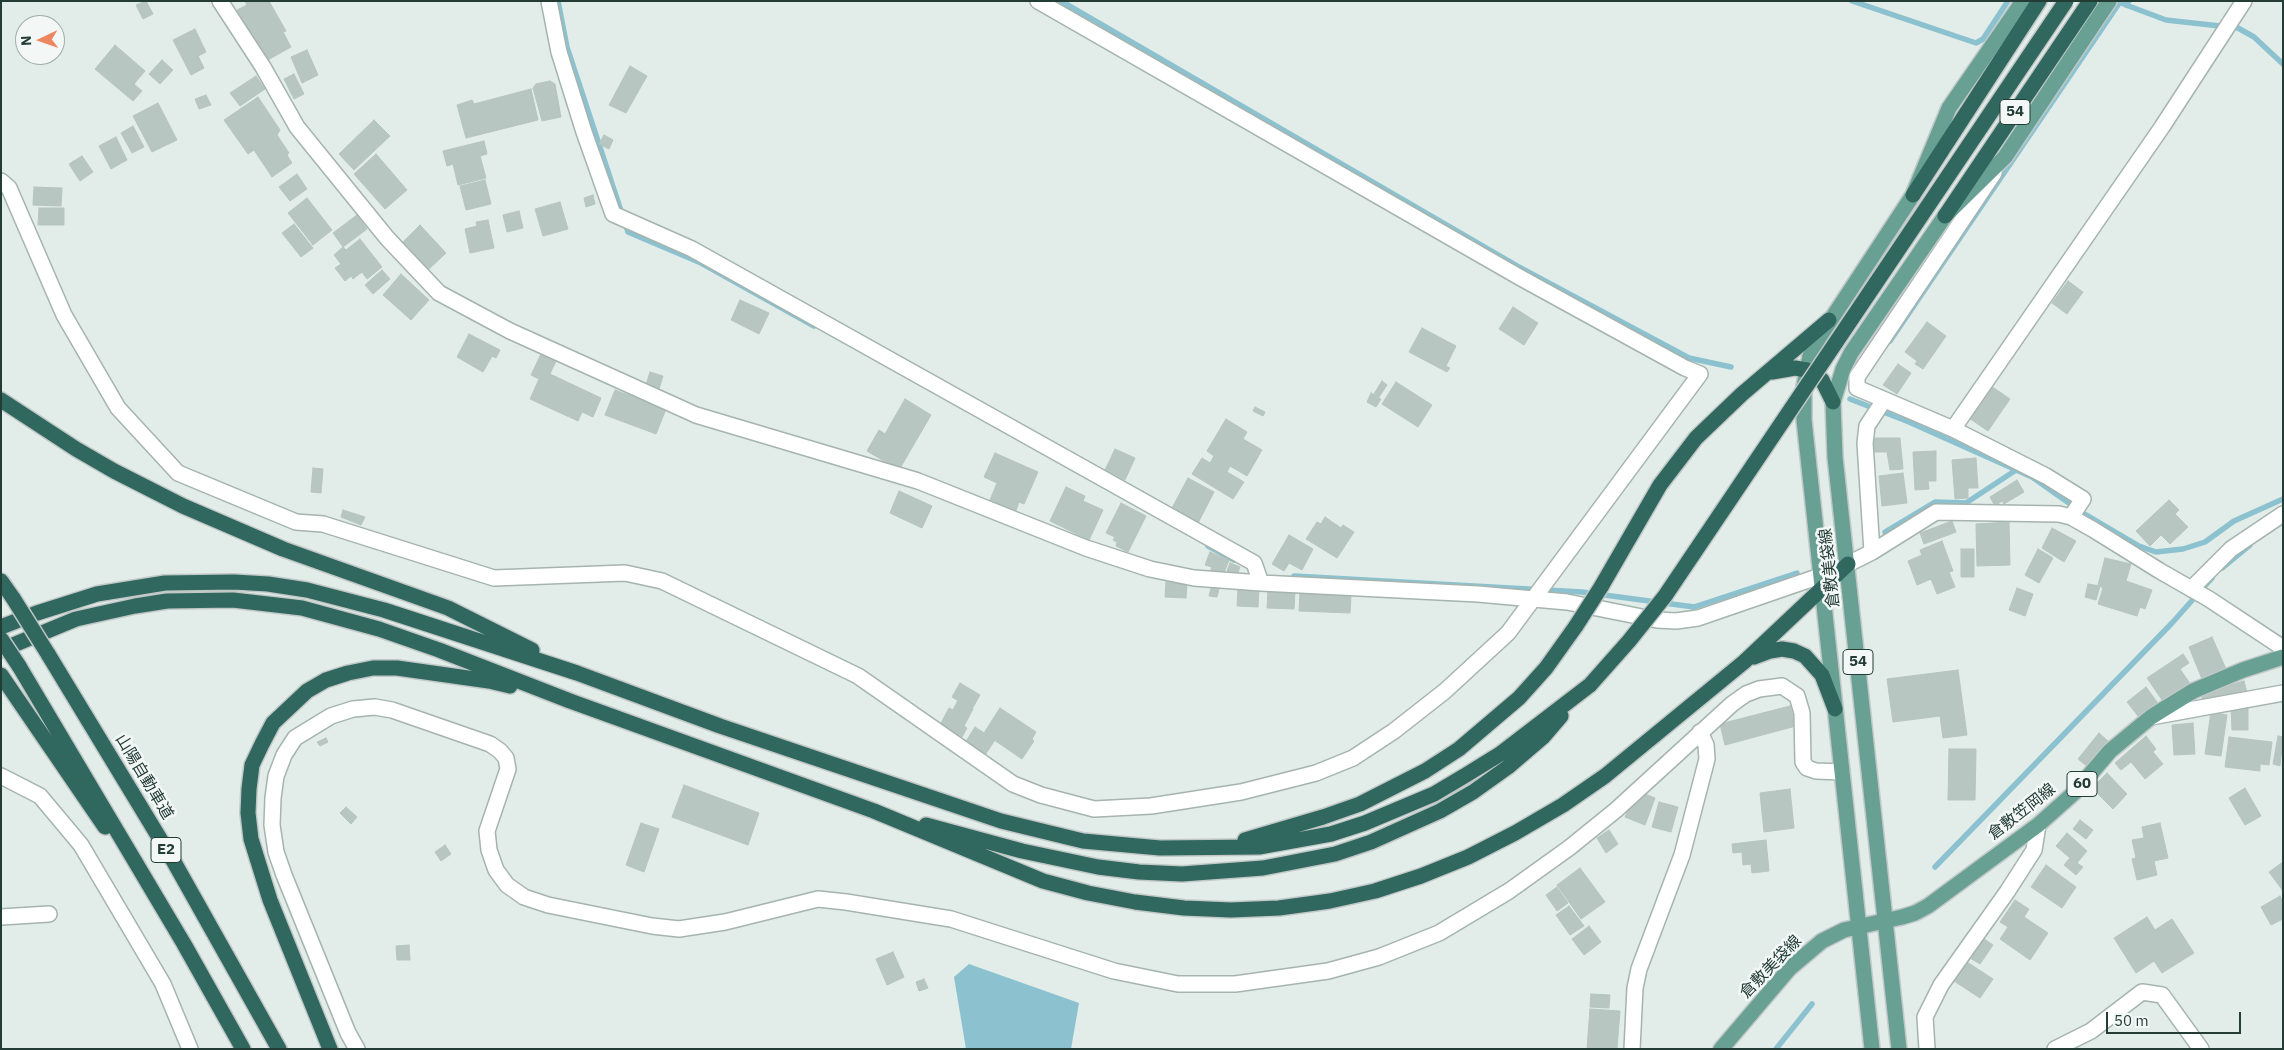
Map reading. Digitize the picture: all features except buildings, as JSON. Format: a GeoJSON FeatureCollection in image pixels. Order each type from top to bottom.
{"type":"FeatureCollection","features":[{"type":"Feature","properties":{"kind":"highway","name":"54"},"geometry":{"type":"LineString","coordinates":[[1913,195],[2039,1]]}},
{"type":"Feature","properties":{"kind":"highway"},"geometry":{"type":"LineString","coordinates":[[874,811],[1022,851],[1098,867],[1139,872],[1182,874],[1263,868],[1335,854],[1362,845],[1440,811],[1473,792],[1508,767],[1543,737],[1629,641],[1670,588],[2066,1]]}},
{"type":"Feature","properties":{"kind":"highway","name":"54"},"geometry":{"type":"LineString","coordinates":[[1945,216],[2087,5]]}},
{"type":"Feature","properties":{"kind":"highway"},"geometry":{"type":"LineString","coordinates":[[1197,849],[1252,839],[1323,817],[1384,793],[1425,771],[1459,749],[1519,698],[1546,668],[1601,587],[1643,512],[1678,461],[1716,418],[1830,320]]}},
{"type":"Feature","properties":{"kind":"highway"},"geometry":{"type":"LineString","coordinates":[[1766,375],[1783,369],[1807,370],[1822,380],[1834,402]]}},
{"type":"Feature","properties":{"kind":"highway"},"geometry":{"type":"LineString","coordinates":[[1,400],[76,449],[114,471],[183,506],[283,549],[448,608],[577,673]]}},
{"type":"Feature","properties":{"kind":"highway"},"geometry":{"type":"LineString","coordinates":[[1,650],[76,619],[166,601],[200,600],[268,603],[329,614],[380,629],[570,701],[874,811],[1043,881],[1097,895],[1184,908],[1231,910],[1279,908],[1330,901],[1375,891],[1421,876],[1468,857],[1515,833],[1563,805],[1605,776],[1744,662],[1821,583],[1848,564]]}},
{"type":"Feature","properties":{"kind":"highway","name":"山陽自動車道"},"geometry":{"type":"LineString","coordinates":[[1,581],[48,654],[174,862],[279,1049]]}},
{"type":"Feature","properties":{"kind":"highway"},"geometry":{"type":"LineString","coordinates":[[1,628],[68,602],[130,588],[165,583],[201,581],[268,584],[344,599],[577,673],[720,726],[1001,821],[1083,841],[1122,846],[1197,849],[1259,847],[1294,842],[1331,834],[1402,809],[1434,794],[1500,754],[1590,685]]}},
{"type":"Feature","properties":{"kind":"highway","name":"E2"},"geometry":{"type":"LineString","coordinates":[[1,639],[19,666],[184,944],[243,1049]]}},
{"type":"Feature","properties":{"kind":"highway"},"geometry":{"type":"LineString","coordinates":[[1744,662],[1758,654],[1782,649],[1794,651],[1805,656],[1822,674],[1835,710]]}},
{"type":"Feature","properties":{"kind":"highway"},"geometry":{"type":"LineString","coordinates":[[330,1049],[270,900],[252,839],[248,812],[248,789],[252,766],[273,723],[290,705],[313,687],[348,673],[373,668],[416,670],[489,681],[570,701]]}},
{"type":"Feature","properties":{"kind":"highway"},"geometry":{"type":"LineString","coordinates":[[1,675],[184,944]]}},
{"type":"Feature","properties":{"kind":"main road","name":"倉敷美袋線"},"geometry":{"type":"LineString","coordinates":[[1858,926],[1804,420],[1804,386],[1807,370],[1817,341],[1913,195],[1949,108],[2023,1]]}},
{"type":"Feature","properties":{"kind":"main road","name":"倉敷美袋線"},"geometry":{"type":"LineString","coordinates":[[1721,1049],[1790,968],[1810,949],[1832,934],[1858,926],[1885,921],[1835,457],[1834,402],[1843,369],[1851,353],[1945,216],[2005,157],[2109,1]]}},
{"type":"Feature","properties":{"kind":"main road","name":"倉敷笠岡線"},"geometry":{"type":"LineString","coordinates":[[1885,921],[1915,913],[1928,906],[2038,825],[2074,794],[2110,751],[2152,717],[2193,691],[2244,670],[2283,657]]}},
{"type":"Feature","properties":{"kind":"main road"},"geometry":{"type":"LineString","coordinates":[[1885,921],[1899,1049]]}},
{"type":"Feature","properties":{"kind":"main road"},"geometry":{"type":"LineString","coordinates":[[1858,926],[1872,1049]]}},
{"type":"Feature","properties":{"kind":"street"},"geometry":{"type":"LineString","coordinates":[[220,1],[263,67],[297,127],[387,238],[440,293],[519,335],[696,414],[918,481],[1086,548],[1150,569],[1194,578],[1261,584],[1478,594],[1539,593],[1566,602],[1658,620],[1676,621],[1698,618],[1821,583]]}},
{"type":"Feature","properties":{"kind":"street"},"geometry":{"type":"LineString","coordinates":[[549,1],[559,52],[584,132],[613,214],[692,249],[823,320],[1254,563],[1261,584]]}},
{"type":"Feature","properties":{"kind":"street"},"geometry":{"type":"LineString","coordinates":[[1,181],[9,188],[64,315],[118,408],[178,473],[296,522],[323,524],[494,578],[625,572],[662,580],[858,676],[1013,784],[1041,795],[1094,809],[1151,806],[1241,792],[1316,773],[1353,758],[1394,731],[1438,696],[1508,633],[1700,374],[1684,368],[1521,278],[1038,1]]}},
{"type":"Feature","properties":{"kind":"street"},"geometry":{"type":"LineString","coordinates":[[1953,429],[2162,127],[2244,1]]}},
{"type":"Feature","properties":{"kind":"street"},"geometry":{"type":"LineString","coordinates":[[2005,157],[1857,377],[1857,388],[1879,406],[1953,429],[2046,476],[2082,499],[2075,511]]}},
{"type":"Feature","properties":{"kind":"street"},"geometry":{"type":"LineString","coordinates":[[1872,552],[1865,443],[1867,426],[1879,406]]}},
{"type":"Feature","properties":{"kind":"street"},"geometry":{"type":"LineString","coordinates":[[1848,564],[1872,552],[1936,512],[2059,514],[2075,511],[2283,648]]}},
{"type":"Feature","properties":{"kind":"street"},"geometry":{"type":"LineString","coordinates":[[2191,589],[2230,549],[2283,514]]}},
{"type":"Feature","properties":{"kind":"street"},"geometry":{"type":"LineString","coordinates":[[357,1049],[348,1034],[284,875],[276,852],[272,825],[276,776],[284,755],[295,738],[331,716],[353,710],[375,707],[392,710],[490,744],[500,751],[506,758],[508,769],[487,831],[488,850],[496,870],[507,885],[524,897],[548,905],[652,926],[679,928],[725,922],[818,899],[846,902],[951,919],[1114,971],[1178,984],[1234,984],[1328,971],[1379,957],[1439,932],[1508,891],[1569,848],[1616,810],[1700,732],[1746,694],[1766,687],[1782,686],[1797,696],[1801,704],[1803,762],[1808,768],[1816,771],[1842,772]]}},
{"type":"Feature","properties":{"kind":"street"},"geometry":{"type":"LineString","coordinates":[[2152,717],[2283,693]]}},
{"type":"Feature","properties":{"kind":"street"},"geometry":{"type":"LineString","coordinates":[[1632,1049],[1635,988],[1639,969],[1682,855],[1707,759],[1706,745],[1700,732]]}},
{"type":"Feature","properties":{"kind":"street"},"geometry":{"type":"LineString","coordinates":[[1,776],[40,796],[81,845],[163,984],[190,1049]]}},
{"type":"Feature","properties":{"kind":"street"},"geometry":{"type":"LineString","coordinates":[[1927,1049],[1925,1017],[1941,985],[2034,850],[2038,825]]}},
{"type":"Feature","properties":{"kind":"street"},"geometry":{"type":"LineString","coordinates":[[1,917],[49,914]]}},
{"type":"Feature","properties":{"kind":"street"},"geometry":{"type":"LineString","coordinates":[[2055,1049],[2091,1031],[2142,992],[2162,995],[2201,1049]]}},
{"type":"Feature","properties":{"kind":"water"},"geometry":{"type":"Polygon","coordinates":[[[969,964],[1079,1003],[1071,1049],[966,1049],[954,977],[969,964]]]}},
{"type":"Feature","properties":{"kind":"waterway"},"geometry":{"type":"LineString","coordinates":[[558,1],[567,47],[628,232],[701,263],[814,326]]}},
{"type":"Feature","properties":{"kind":"waterway"},"geometry":{"type":"LineString","coordinates":[[1061,1],[1517,266],[1689,358],[1731,367]]}},
{"type":"Feature","properties":{"kind":"waterway"},"geometry":{"type":"LineString","coordinates":[[1852,1],[1976,43],[1983,39],[2008,1]]}},
{"type":"Feature","properties":{"kind":"waterway"},"geometry":{"type":"LineString","coordinates":[[1890,341],[2120,2],[2126,5],[2129,1]]}},
{"type":"Feature","properties":{"kind":"waterway"},"geometry":{"type":"LineString","coordinates":[[2126,5],[2166,20],[2238,28],[2254,37],[2283,64]]}},
{"type":"Feature","properties":{"kind":"waterway"},"geometry":{"type":"LineString","coordinates":[[1850,399],[1909,422],[2032,477],[2083,513],[2139,546],[2156,552],[2183,549],[2205,542],[2234,521],[2283,499]]}},
{"type":"Feature","properties":{"kind":"waterway"},"geometry":{"type":"LineString","coordinates":[[1885,532],[1935,502],[1966,503],[2016,470]]}},
{"type":"Feature","properties":{"kind":"waterway"},"geometry":{"type":"LineString","coordinates":[[2222,568],[2250,545]]}},
{"type":"Feature","properties":{"kind":"waterway"},"geometry":{"type":"LineString","coordinates":[[1208,546],[1234,560]]}},
{"type":"Feature","properties":{"kind":"waterway"},"geometry":{"type":"LineString","coordinates":[[1294,576],[1582,592],[1694,607],[1797,573]]}},
{"type":"Feature","properties":{"kind":"waterway"},"geometry":{"type":"LineString","coordinates":[[1935,867],[2172,623],[2212,578]]}},
{"type":"Feature","properties":{"kind":"waterway"},"geometry":{"type":"LineString","coordinates":[[1776,1049],[1812,1004]]}}]}
